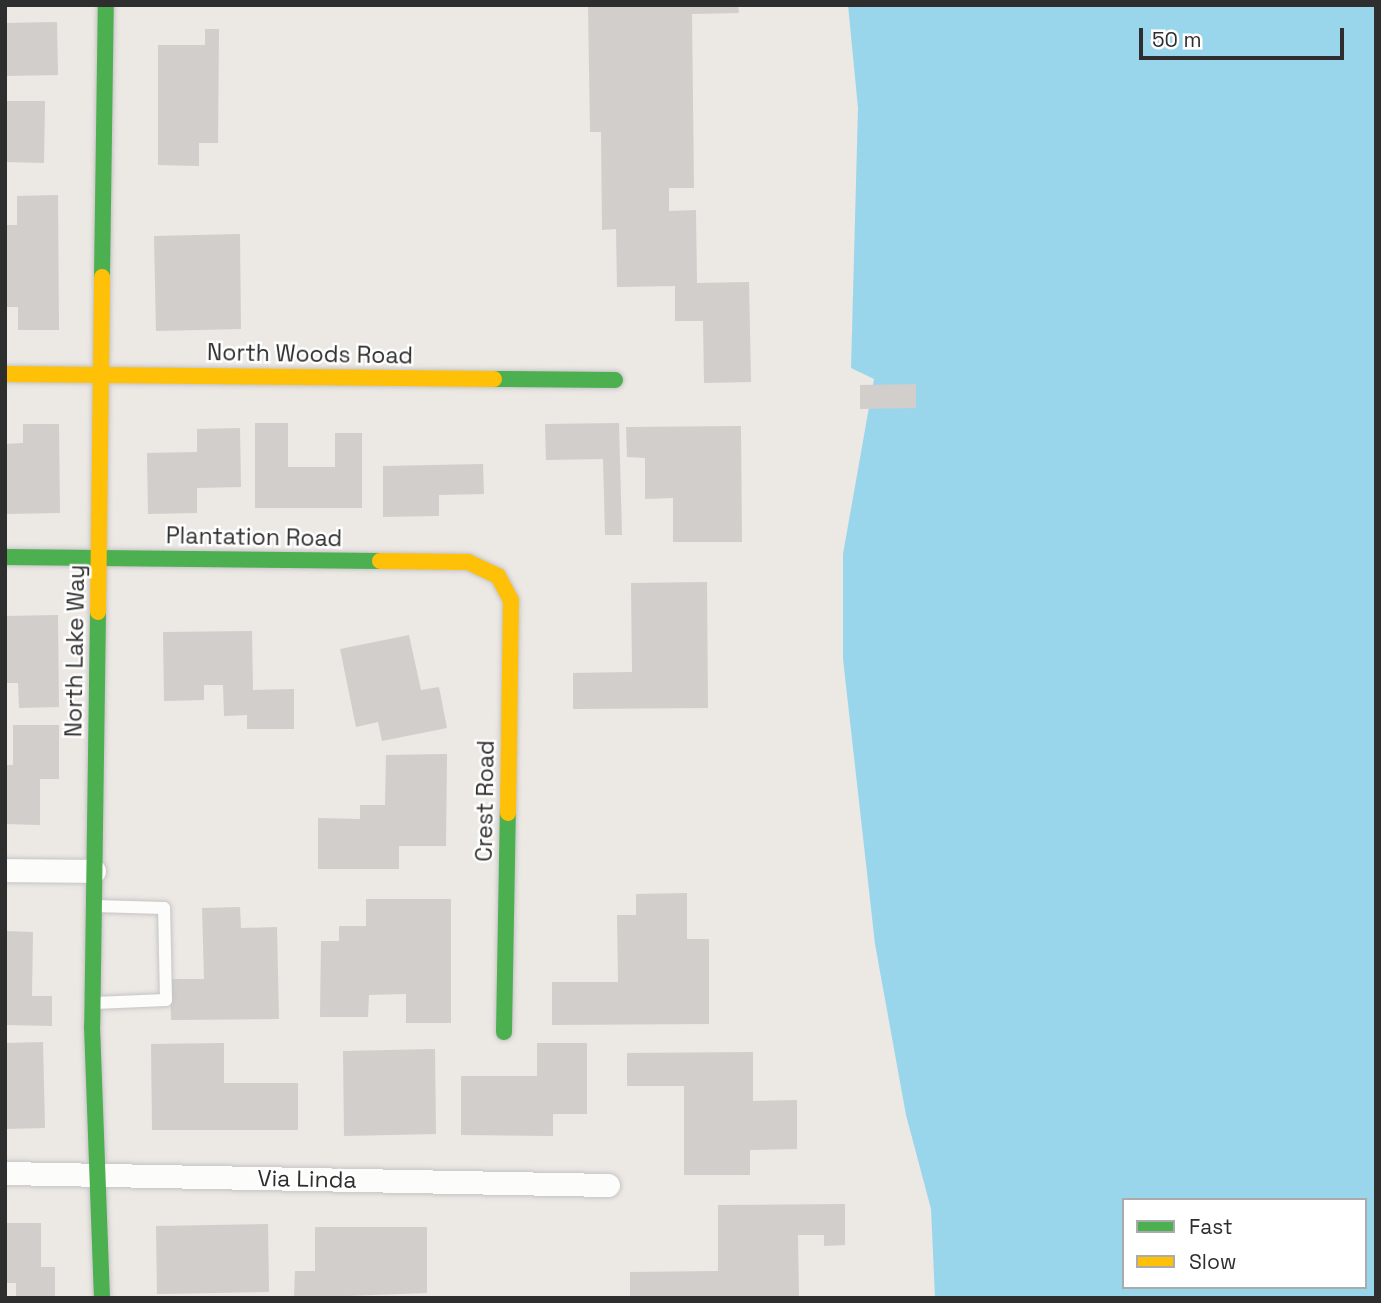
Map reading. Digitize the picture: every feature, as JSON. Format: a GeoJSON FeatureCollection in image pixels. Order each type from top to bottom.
{"type":"FeatureCollection","features":[{"type":"Feature","properties":{"kind":"street","name":"North Lake Way"},"geometry":{"type":"LineString","coordinates":[[102,1298],[93,1003],[106,5]]}},
{"type":"Feature","properties":{"kind":"street","name":"North Woods Road"},"geometry":{"type":"LineString","coordinates":[[5,374],[615,380]]}},
{"type":"Feature","properties":{"kind":"street","name":"Plantation Road"},"geometry":{"type":"LineString","coordinates":[[5,557],[468,562],[498,576]]}},
{"type":"Feature","properties":{"kind":"street","name":"Crest Road"},"geometry":{"type":"LineString","coordinates":[[498,576],[511,600],[504,1032]]}},
{"type":"Feature","properties":{"kind":"street"},"geometry":{"type":"LineString","coordinates":[[5,870],[94,871]]}},
{"type":"Feature","properties":{"kind":"street","name":"Via Linda"},"geometry":{"type":"LineString","coordinates":[[5,1173],[608,1185]]}},
{"type":"Feature","properties":{"kind":"lane"},"geometry":{"type":"LineString","coordinates":[[93,1003],[166,1000],[164,908],[94,906]]}},
{"type":"Feature","properties":{"kind":"water"},"geometry":{"type":"Polygon","coordinates":[[[848,5],[1376,5],[1376,1298],[935,1298],[931,1209],[906,1115],[875,944],[843,659],[843,554],[874,379],[851,368],[858,108],[848,5]]]}},
{"type":"Feature","properties":{"kind":"building"},"geometry":{"type":"Polygon","coordinates":[[[588,5],[738,5],[739,13],[692,14],[694,188],[669,188],[669,211],[696,210],[697,283],[749,282],[751,382],[704,383],[703,321],[675,321],[675,286],[617,287],[616,229],[602,230],[601,132],[590,132],[588,5]]]}},
{"type":"Feature","properties":{"kind":"building"},"geometry":{"type":"Polygon","coordinates":[[[57,22],[58,75],[5,76],[5,23],[57,22]]]}},
{"type":"Feature","properties":{"kind":"building"},"geometry":{"type":"Polygon","coordinates":[[[205,29],[219,29],[218,143],[199,143],[199,166],[158,165],[158,45],[205,45],[205,29]]]}},
{"type":"Feature","properties":{"kind":"building"},"geometry":{"type":"Polygon","coordinates":[[[5,101],[45,101],[44,163],[5,162],[5,101]]]}},
{"type":"Feature","properties":{"kind":"building"},"geometry":{"type":"Polygon","coordinates":[[[58,195],[59,330],[18,330],[18,307],[5,307],[5,225],[17,225],[17,196],[58,195]]]}},
{"type":"Feature","properties":{"kind":"building"},"geometry":{"type":"Polygon","coordinates":[[[240,234],[241,329],[156,331],[154,236],[240,234]]]}},
{"type":"Feature","properties":{"kind":"building"},"geometry":{"type":"Polygon","coordinates":[[[916,384],[916,408],[860,409],[860,385],[916,384]]]}},
{"type":"Feature","properties":{"kind":"building"},"geometry":{"type":"Polygon","coordinates":[[[255,423],[288,423],[288,467],[335,467],[335,433],[362,433],[362,508],[255,508],[255,423]]]}},
{"type":"Feature","properties":{"kind":"building"},"geometry":{"type":"Polygon","coordinates":[[[619,423],[622,535],[605,535],[603,459],[546,460],[545,424],[619,423]]]}},
{"type":"Feature","properties":{"kind":"building"},"geometry":{"type":"Polygon","coordinates":[[[23,424],[59,424],[60,513],[5,514],[5,444],[23,443],[23,424]]]}},
{"type":"Feature","properties":{"kind":"building"},"geometry":{"type":"Polygon","coordinates":[[[741,426],[742,542],[673,542],[673,498],[645,499],[645,458],[627,457],[626,427],[741,426]]]}},
{"type":"Feature","properties":{"kind":"building"},"geometry":{"type":"Polygon","coordinates":[[[240,428],[241,487],[197,488],[197,513],[148,514],[147,453],[197,452],[197,429],[240,428]]]}},
{"type":"Feature","properties":{"kind":"building"},"geometry":{"type":"Polygon","coordinates":[[[483,464],[484,494],[439,495],[439,516],[383,517],[383,466],[483,464]]]}},
{"type":"Feature","properties":{"kind":"building"},"geometry":{"type":"Polygon","coordinates":[[[707,582],[708,708],[573,709],[573,673],[632,672],[631,583],[707,582]]]}},
{"type":"Feature","properties":{"kind":"building"},"geometry":{"type":"Polygon","coordinates":[[[58,615],[59,707],[19,708],[18,683],[5,683],[5,616],[58,615]]]}},
{"type":"Feature","properties":{"kind":"building"},"geometry":{"type":"Polygon","coordinates":[[[252,631],[253,690],[294,689],[294,729],[247,729],[247,715],[224,716],[223,685],[204,685],[204,700],[164,701],[163,632],[252,631]]]}},
{"type":"Feature","properties":{"kind":"building"},"geometry":{"type":"Polygon","coordinates":[[[409,635],[421,690],[439,687],[447,728],[382,741],[378,722],[356,727],[340,649],[409,635]]]}},
{"type":"Feature","properties":{"kind":"building"},"geometry":{"type":"Polygon","coordinates":[[[13,725],[59,725],[59,779],[40,779],[40,825],[5,824],[5,765],[13,765],[13,725]]]}},
{"type":"Feature","properties":{"kind":"building"},"geometry":{"type":"Polygon","coordinates":[[[447,754],[446,846],[399,846],[399,869],[318,869],[318,818],[360,819],[360,805],[385,805],[386,755],[447,754]]]}},
{"type":"Feature","properties":{"kind":"building"},"geometry":{"type":"Polygon","coordinates":[[[687,893],[687,939],[709,939],[709,1024],[552,1025],[552,982],[618,982],[617,915],[636,915],[636,894],[687,893]]]}},
{"type":"Feature","properties":{"kind":"building"},"geometry":{"type":"Polygon","coordinates":[[[366,899],[451,899],[451,1023],[406,1023],[406,994],[369,995],[368,1017],[320,1017],[321,941],[339,941],[339,926],[366,926],[366,899]]]}},
{"type":"Feature","properties":{"kind":"building"},"geometry":{"type":"Polygon","coordinates":[[[240,907],[241,928],[277,927],[279,1019],[171,1020],[170,979],[204,979],[202,908],[240,907]]]}},
{"type":"Feature","properties":{"kind":"building"},"geometry":{"type":"Polygon","coordinates":[[[5,931],[33,932],[32,996],[52,996],[52,1026],[5,1025],[5,931]]]}},
{"type":"Feature","properties":{"kind":"building"},"geometry":{"type":"Polygon","coordinates":[[[43,1042],[45,1128],[5,1129],[5,1043],[43,1042]]]}},
{"type":"Feature","properties":{"kind":"building"},"geometry":{"type":"Polygon","coordinates":[[[224,1043],[224,1083],[298,1083],[298,1130],[152,1130],[151,1044],[224,1043]]]}},
{"type":"Feature","properties":{"kind":"building"},"geometry":{"type":"Polygon","coordinates":[[[537,1043],[587,1043],[587,1114],[553,1114],[553,1136],[461,1135],[461,1076],[537,1076],[537,1043]]]}},
{"type":"Feature","properties":{"kind":"building"},"geometry":{"type":"Polygon","coordinates":[[[435,1049],[436,1134],[344,1136],[343,1051],[435,1049]]]}},
{"type":"Feature","properties":{"kind":"building"},"geometry":{"type":"Polygon","coordinates":[[[753,1052],[753,1101],[797,1100],[797,1149],[750,1150],[750,1175],[684,1175],[684,1086],[627,1086],[627,1053],[753,1052]]]}},
{"type":"Feature","properties":{"kind":"building"},"geometry":{"type":"Polygon","coordinates":[[[845,1204],[845,1245],[824,1246],[824,1235],[798,1235],[799,1298],[630,1298],[630,1272],[718,1271],[718,1205],[845,1204]]]}},
{"type":"Feature","properties":{"kind":"building"},"geometry":{"type":"Polygon","coordinates":[[[5,1223],[41,1223],[41,1267],[55,1267],[55,1298],[16,1298],[16,1283],[5,1283],[5,1223]]]}},
{"type":"Feature","properties":{"kind":"building"},"geometry":{"type":"Polygon","coordinates":[[[268,1224],[269,1292],[157,1294],[156,1226],[268,1224]]]}},
{"type":"Feature","properties":{"kind":"building"},"geometry":{"type":"Polygon","coordinates":[[[315,1227],[427,1227],[427,1293],[294,1298],[295,1271],[315,1271],[315,1227]]]}},
{"type":"Feature","properties":{"kind":"traffic: fast"},"geometry":{"type":"LineString","coordinates":[[102,277],[106,5]]}},
{"type":"Feature","properties":{"kind":"traffic: fast"},"geometry":{"type":"LineString","coordinates":[[494,379],[615,380]]}},
{"type":"Feature","properties":{"kind":"traffic: fast"},"geometry":{"type":"LineString","coordinates":[[5,557],[380,561]]}},
{"type":"Feature","properties":{"kind":"traffic: fast"},"geometry":{"type":"LineString","coordinates":[[98,612],[92,1026],[102,1298]]}},
{"type":"Feature","properties":{"kind":"traffic: fast"},"geometry":{"type":"LineString","coordinates":[[504,1032],[508,813]]}},
{"type":"Feature","properties":{"kind":"traffic: slow"},"geometry":{"type":"LineString","coordinates":[[98,612],[102,277]]}},
{"type":"Feature","properties":{"kind":"traffic: slow"},"geometry":{"type":"LineString","coordinates":[[5,374],[494,379]]}},
{"type":"Feature","properties":{"kind":"traffic: slow"},"geometry":{"type":"LineString","coordinates":[[380,561],[468,562],[498,576],[511,600],[508,813]]}}]}
